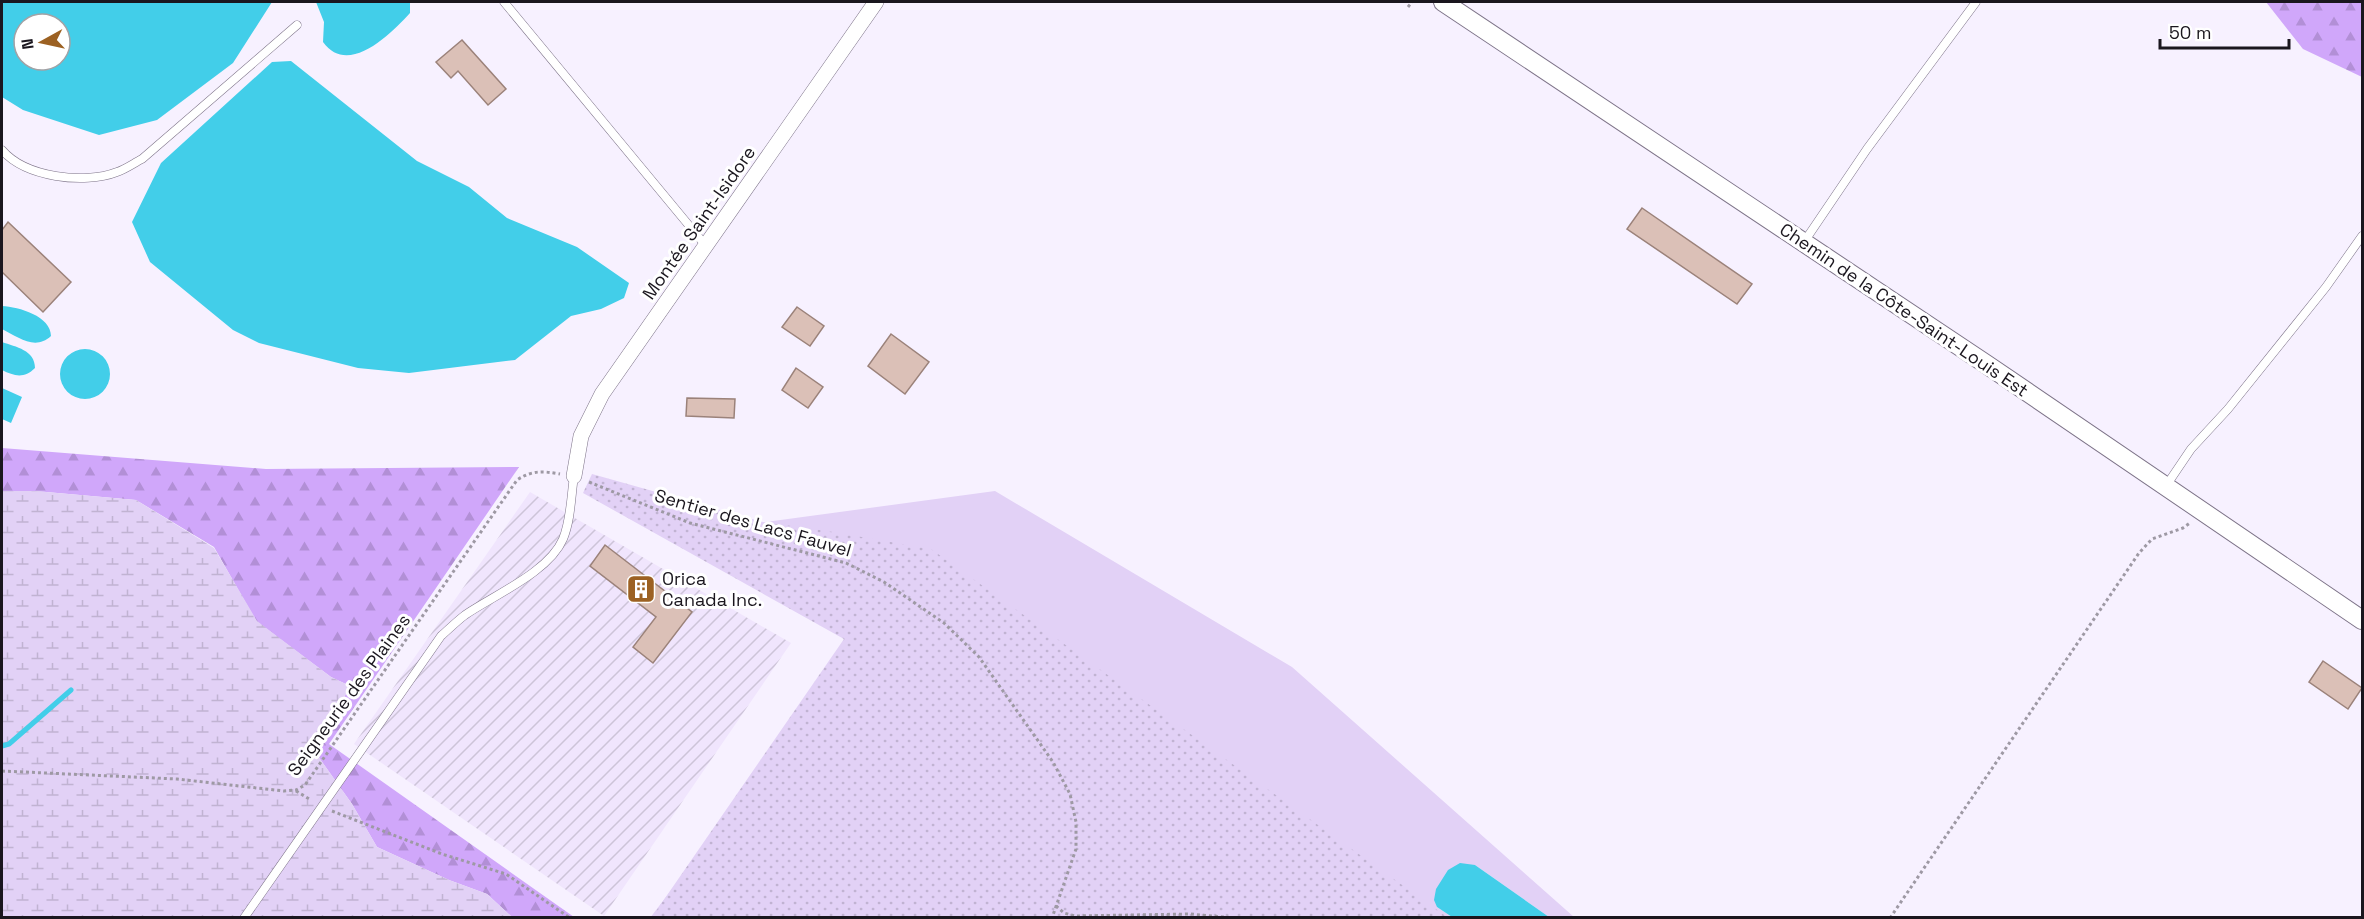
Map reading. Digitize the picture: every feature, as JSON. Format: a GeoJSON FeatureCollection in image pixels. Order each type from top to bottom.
{"type":"FeatureCollection","features":[{"type":"Feature","properties":{"kind":"street","name":"Montée Saint-Isidore"},"geometry":{"type":"LineString","coordinates":[[574,476],[581,436],[596,405],[876,2]]}},
{"type":"Feature","properties":{"kind":"street","name":"Chemin de la Côte-Saint-Louis Est"},"geometry":{"type":"LineString","coordinates":[[1443,2],[2202,510],[2362,620]]}},
{"type":"Feature","properties":{"kind":"lane"},"geometry":{"type":"LineString","coordinates":[[504,2],[706,246]]}},
{"type":"Feature","properties":{"kind":"lane"},"geometry":{"type":"LineString","coordinates":[[1804,243],[1867,148],[1976,2]]}},
{"type":"Feature","properties":{"kind":"lane"},"geometry":{"type":"LineString","coordinates":[[2,150],[10,160],[64,178],[116,173],[142,159],[297,25]]}},
{"type":"Feature","properties":{"kind":"lane"},"geometry":{"type":"LineString","coordinates":[[2166,486],[2191,449],[2242,391],[2326,287],[2362,236]]}},
{"type":"Feature","properties":{"kind":"lane"},"geometry":{"type":"LineString","coordinates":[[244,918],[441,636],[463,616],[527,576],[551,558],[562,542],[568,525],[574,476]]}},
{"type":"Feature","properties":{"kind":"path"},"geometry":{"type":"LineString","coordinates":[[1408,7],[1412,2]]}},
{"type":"Feature","properties":{"kind":"path","name":"Seigneurie des Plaines"},"geometry":{"type":"LineString","coordinates":[[2,771],[177,779],[284,791],[296,790],[305,785],[517,480],[526,474],[540,471],[574,476]]}},
{"type":"Feature","properties":{"kind":"path","name":"Sentier des Lacs Fauvel"},"geometry":{"type":"LineString","coordinates":[[574,476],[690,523],[846,563],[885,582],[944,623],[979,657],[1053,762],[1070,794],[1076,822],[1076,849],[1052,918]]}},
{"type":"Feature","properties":{"kind":"path"},"geometry":{"type":"LineString","coordinates":[[1890,918],[2139,553],[2152,539],[2188,525],[2202,510]]}},
{"type":"Feature","properties":{"kind":"path"},"geometry":{"type":"LineString","coordinates":[[296,790],[321,807],[442,854],[506,874],[570,918]]}},
{"type":"Feature","properties":{"kind":"path"},"geometry":{"type":"LineString","coordinates":[[1056,906],[1064,913],[1075,916],[1180,914],[1234,918]]}},
{"type":"Feature","properties":{"kind":"shaded area"},"geometry":{"type":"Polygon","coordinates":[[[530,492],[791,643],[604,916],[354,744],[530,492]]]}},
{"type":"Feature","properties":{"kind":"green space"},"geometry":{"type":"Polygon","coordinates":[[[2266,2],[2362,2],[2362,77],[2303,49],[2266,2]]]}},
{"type":"Feature","properties":{"kind":"green space"},"geometry":{"type":"Polygon","coordinates":[[[2,448],[266,469],[519,467],[329,744],[574,917],[512,917],[487,894],[449,880],[377,847],[352,804],[315,752],[350,686],[331,677],[256,621],[214,547],[136,500],[35,491],[2,491],[2,448]]]}},
{"type":"Feature","properties":{"kind":"green space"},"geometry":{"type":"Polygon","coordinates":[[[592,474],[763,522],[931,549],[1447,917],[652,917],[844,639],[583,493],[592,474]]]}},
{"type":"Feature","properties":{"kind":"green space"},"geometry":{"type":"Polygon","coordinates":[[[2,491],[35,491],[136,500],[214,548],[257,621],[331,677],[350,686],[315,752],[352,804],[377,847],[449,880],[487,894],[512,917],[2,918],[2,491]]]}},
{"type":"Feature","properties":{"kind":"green space"},"geometry":{"type":"Polygon","coordinates":[[[995,491],[1292,667],[1574,917],[1549,917],[1475,865],[1437,907],[1452,917],[650,918],[861,640],[714,529],[995,491]]]}},
{"type":"Feature","properties":{"kind":"water"},"geometry":{"type":"Polygon","coordinates":[[[2,2],[272,2],[233,63],[157,120],[99,135],[23,110],[2,97],[2,2]]]}},
{"type":"Feature","properties":{"kind":"water"},"geometry":{"type":"Polygon","coordinates":[[[316,2],[410,2],[410,13],[381,41],[357,54],[344,55],[333,52],[323,42],[324,22],[316,2]]]}},
{"type":"Feature","properties":{"kind":"water"},"geometry":{"type":"Polygon","coordinates":[[[291,61],[417,161],[469,187],[507,218],[577,247],[629,283],[624,298],[601,309],[571,316],[515,360],[409,373],[358,368],[259,343],[233,330],[150,262],[132,222],[161,163],[272,62],[291,61]]]}},
{"type":"Feature","properties":{"kind":"water"},"geometry":{"type":"Polygon","coordinates":[[[2,306],[17,308],[40,318],[50,329],[51,336],[39,342],[26,341],[2,329],[2,306]]]}},
{"type":"Feature","properties":{"kind":"water"},"geometry":{"type":"Polygon","coordinates":[[[2,342],[28,353],[32,357],[35,368],[23,375],[11,374],[2,370],[2,342]]]}},
{"type":"Feature","properties":{"kind":"water"},"geometry":{"type":"Polygon","coordinates":[[[80,349],[90,349],[103,356],[110,369],[110,379],[103,392],[90,399],[80,399],[71,395],[64,388],[60,379],[60,369],[64,360],[71,353],[80,349]]]}},
{"type":"Feature","properties":{"kind":"water"},"geometry":{"type":"Polygon","coordinates":[[[2,388],[22,397],[11,423],[2,419],[2,388]]]}},
{"type":"Feature","properties":{"kind":"water"},"geometry":{"type":"Polygon","coordinates":[[[1460,863],[1475,865],[1549,917],[1452,917],[1437,907],[1434,900],[1436,889],[1448,870],[1460,863]]]}},
{"type":"Feature","properties":{"kind":"building"},"geometry":{"type":"Polygon","coordinates":[[[462,40],[506,89],[488,105],[458,71],[451,78],[436,62],[462,40]]]}},
{"type":"Feature","properties":{"kind":"building"},"geometry":{"type":"Polygon","coordinates":[[[1642,208],[1752,284],[1737,304],[1627,229],[1642,208]]]}},
{"type":"Feature","properties":{"kind":"building"},"geometry":{"type":"Polygon","coordinates":[[[8,222],[71,282],[43,312],[2,272],[2,230],[8,222]]]}},
{"type":"Feature","properties":{"kind":"building"},"geometry":{"type":"Polygon","coordinates":[[[797,307],[824,326],[810,346],[782,327],[797,307]]]}},
{"type":"Feature","properties":{"kind":"building"},"geometry":{"type":"Polygon","coordinates":[[[891,334],[929,362],[905,394],[868,366],[891,334]]]}},
{"type":"Feature","properties":{"kind":"building"},"geometry":{"type":"Polygon","coordinates":[[[796,368],[823,387],[808,408],[782,390],[796,368]]]}},
{"type":"Feature","properties":{"kind":"building"},"geometry":{"type":"Polygon","coordinates":[[[687,398],[735,399],[734,418],[686,416],[687,398]]]}},
{"type":"Feature","properties":{"kind":"building","name":"Orica Canada Inc."},"geometry":{"type":"Polygon","coordinates":[[[605,545],[692,612],[653,663],[633,647],[656,617],[590,566],[605,545]]]}},
{"type":"Feature","properties":{"kind":"building"},"geometry":{"type":"Polygon","coordinates":[[[2323,661],[2362,688],[2348,709],[2309,682],[2323,661]]]}},
{"type":"Feature","properties":{"kind":"waterway"},"geometry":{"type":"LineString","coordinates":[[2,746],[9,744],[71,690]]}},
{"type":"Feature","properties":{"kind":"place","name":"Orica Canada Inc."},"geometry":{"type":"Point","coordinates":[641,589]}}]}
